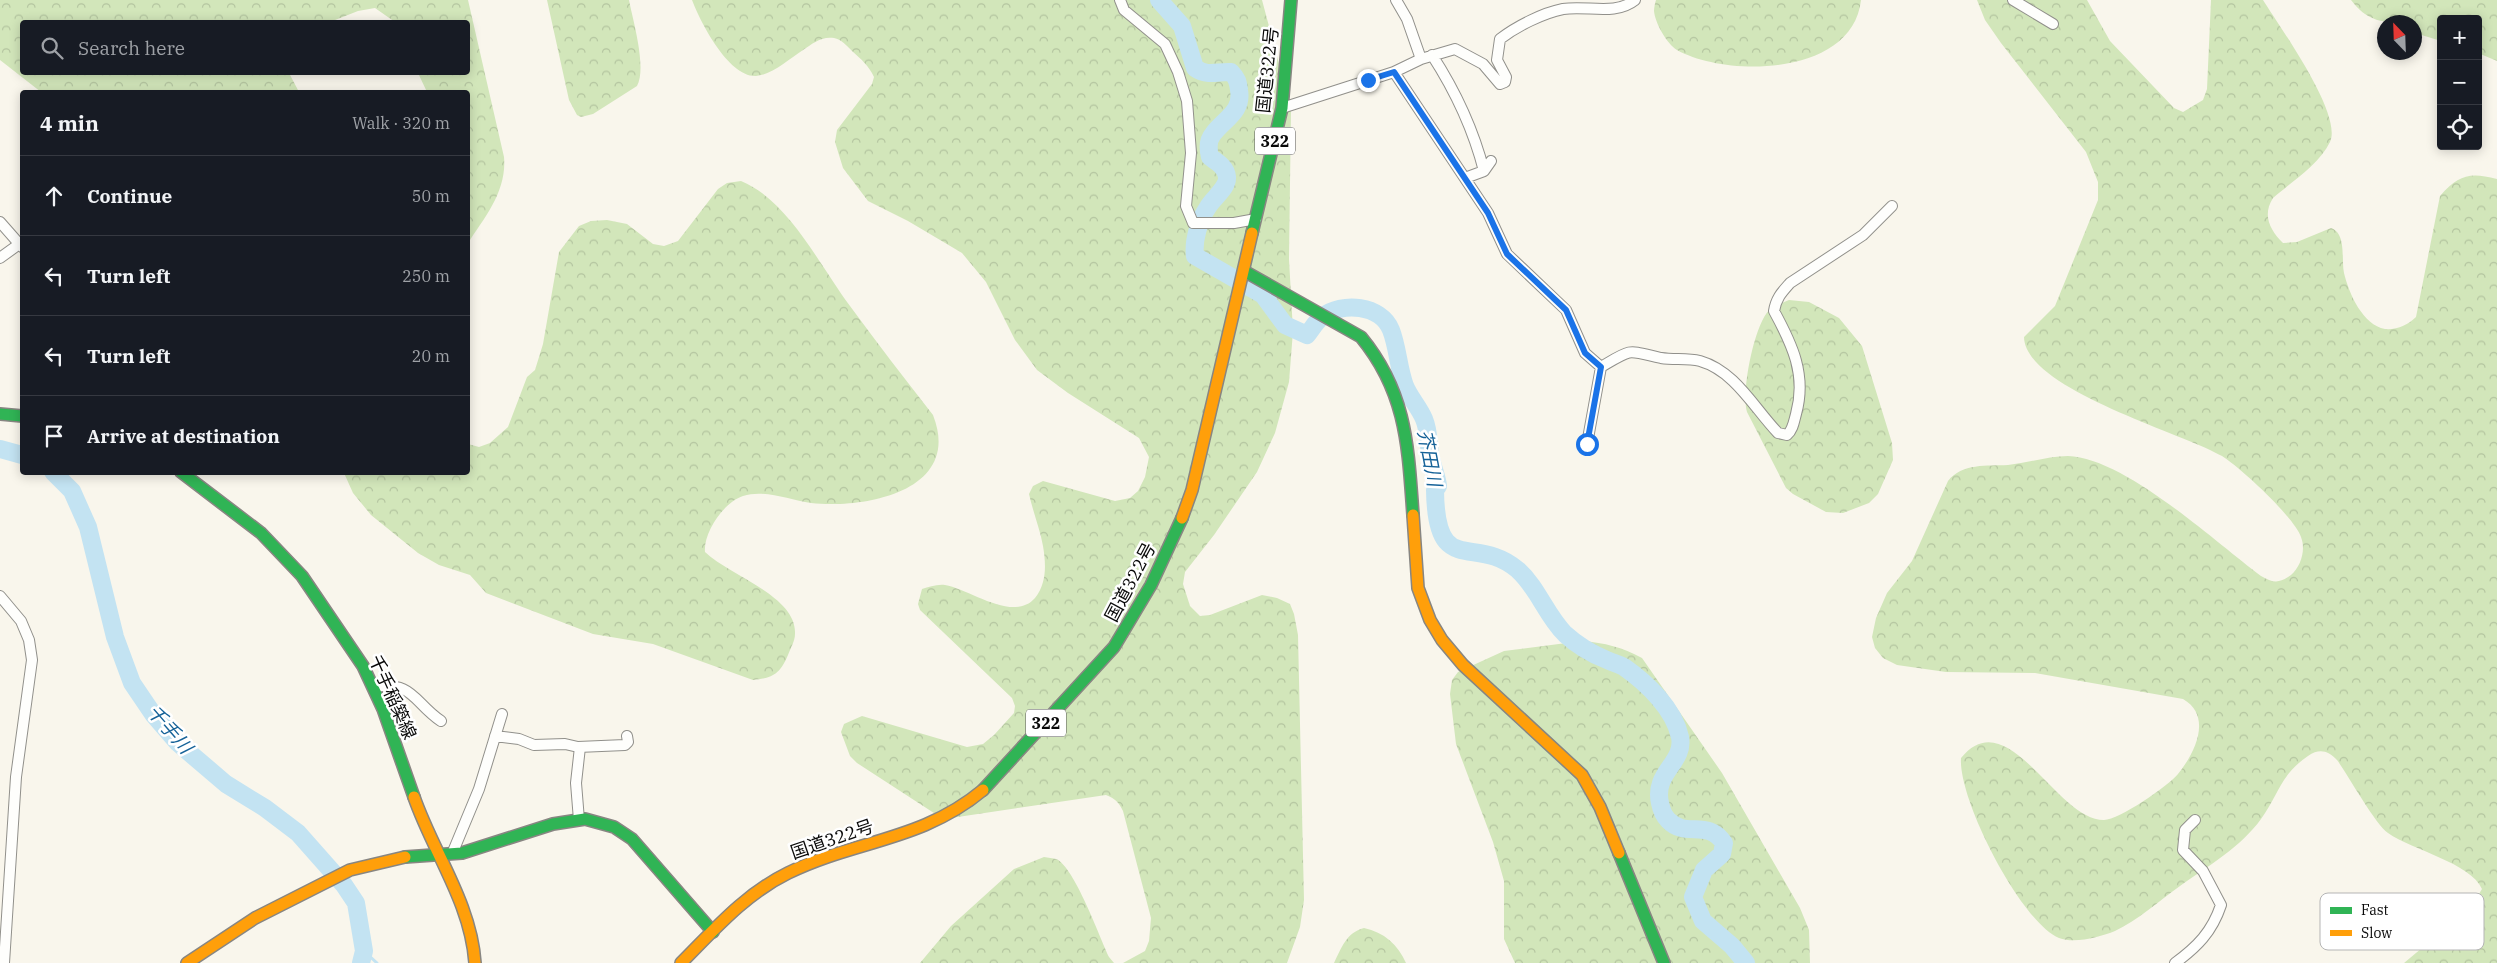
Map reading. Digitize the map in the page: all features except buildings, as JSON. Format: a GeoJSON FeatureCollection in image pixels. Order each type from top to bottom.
{"type":"FeatureCollection","features":[{"type":"Feature","properties":{"kind":"main road","name":"国道322号"},"geometry":{"type":"LineString","coordinates":[[681,963],[743,902],[789,872],[917,830],[938,821],[966,803],[996,777],[1114,647],[1151,586],[1182,519],[1192,490],[1282,108],[1291,0]]}},
{"type":"Feature","properties":{"kind":"main road"},"geometry":{"type":"LineString","coordinates":[[1243,275],[1361,337],[1375,354],[1393,388],[1402,413],[1410,465],[1418,588],[1430,620],[1442,640],[1463,665],[1582,775],[1600,807],[1664,963]]}},
{"type":"Feature","properties":{"kind":"main road"},"geometry":{"type":"LineString","coordinates":[[0,414],[20,415]]}},
{"type":"Feature","properties":{"kind":"main road","name":"千手稲築線"},"geometry":{"type":"LineString","coordinates":[[185,475],[261,533],[302,576],[363,666],[384,709],[423,823],[446,854],[468,921],[474,947],[475,963]]}},
{"type":"Feature","properties":{"kind":"main road"},"geometry":{"type":"LineString","coordinates":[[187,963],[255,918],[350,870],[387,860],[446,854],[553,824],[585,819],[614,827],[632,839],[713,932]]}},
{"type":"Feature","properties":{"kind":"street"},"geometry":{"type":"LineString","coordinates":[[1120,0],[1124,10],[1165,44],[1182,86],[1190,116],[1192,153],[1186,206],[1192,223],[1234,223],[1256,219]]}},
{"type":"Feature","properties":{"kind":"street"},"geometry":{"type":"LineString","coordinates":[[1396,0],[1407,19],[1421,59]]}},
{"type":"Feature","properties":{"kind":"street"},"geometry":{"type":"LineString","coordinates":[[1282,108],[1394,72],[1421,59],[1455,49],[1462,51],[1483,64],[1500,84],[1505,82],[1506,77],[1497,60],[1500,39],[1518,25],[1563,10],[1612,9],[1628,6],[1635,0]]}},
{"type":"Feature","properties":{"kind":"street"},"geometry":{"type":"LineString","coordinates":[[2013,0],[2053,24]]}},
{"type":"Feature","properties":{"kind":"street"},"geometry":{"type":"LineString","coordinates":[[1432,55],[1454,88],[1465,112],[1484,170]]}},
{"type":"Feature","properties":{"kind":"street"},"geometry":{"type":"LineString","coordinates":[[1394,72],[1488,213],[1507,254],[1566,310],[1585,353],[1601,367]]}},
{"type":"Feature","properties":{"kind":"street"},"geometry":{"type":"LineString","coordinates":[[1465,178],[1484,170],[1491,161]]}},
{"type":"Feature","properties":{"kind":"street"},"geometry":{"type":"LineString","coordinates":[[1587,444],[1601,367],[1629,351],[1644,352],[1662,358],[1698,361],[1713,366],[1733,380],[1778,433],[1787,435],[1793,424],[1800,400],[1801,382],[1798,363],[1774,310],[1775,302],[1790,283],[1863,235],[1892,206]]}},
{"type":"Feature","properties":{"kind":"street"},"geometry":{"type":"LineString","coordinates":[[0,222],[20,242]]}},
{"type":"Feature","properties":{"kind":"street"},"geometry":{"type":"LineString","coordinates":[[0,258],[20,245]]}},
{"type":"Feature","properties":{"kind":"street"},"geometry":{"type":"LineString","coordinates":[[0,596],[21,621],[29,640],[32,660],[16,777],[4,963]]}},
{"type":"Feature","properties":{"kind":"street"},"geometry":{"type":"LineString","coordinates":[[373,687],[391,684],[411,693],[428,712],[441,721]]}},
{"type":"Feature","properties":{"kind":"street"},"geometry":{"type":"LineString","coordinates":[[446,854],[478,789],[502,714]]}},
{"type":"Feature","properties":{"kind":"street"},"geometry":{"type":"LineString","coordinates":[[495,736],[519,739],[534,745],[565,744],[580,746],[625,745],[628,742],[627,736]]}},
{"type":"Feature","properties":{"kind":"street"},"geometry":{"type":"LineString","coordinates":[[579,820],[576,783],[580,746]]}},
{"type":"Feature","properties":{"kind":"street"},"geometry":{"type":"LineString","coordinates":[[2175,963],[2196,948],[2202,941],[2221,905],[2203,871],[2183,850],[2185,830],[2195,820]]}},
{"type":"Feature","properties":{"kind":"green space"},"geometry":{"type":"Polygon","coordinates":[[[0,0],[468,0],[504,157],[502,181],[494,203],[470,240],[470,90],[426,90],[419,75],[470,75],[470,20],[392,20],[375,8],[358,11],[335,20],[20,20],[20,75],[290,75],[298,90],[38,90],[0,60],[0,0]]]}},
{"type":"Feature","properties":{"kind":"green space"},"geometry":{"type":"Polygon","coordinates":[[[547,0],[629,0],[640,56],[640,78],[637,86],[593,114],[581,117],[577,115],[569,100],[547,0]]]}},
{"type":"Feature","properties":{"kind":"green space"},"geometry":{"type":"Polygon","coordinates":[[[692,0],[1262,0],[1291,109],[1289,259],[1293,331],[1289,382],[1275,433],[1257,472],[1214,535],[1185,572],[1183,584],[1190,606],[1200,616],[1210,615],[1262,595],[1277,598],[1290,604],[1294,614],[1298,635],[1304,900],[1300,927],[1287,963],[1123,963],[1145,951],[1149,941],[1151,918],[1123,811],[1117,802],[1106,795],[951,818],[937,815],[857,763],[850,756],[841,732],[844,724],[862,716],[967,747],[983,744],[994,735],[1014,713],[1015,706],[1012,698],[920,610],[918,604],[922,589],[936,585],[945,585],[1003,606],[1015,607],[1026,605],[1039,592],[1045,573],[1043,546],[1029,494],[1033,486],[1043,481],[1115,501],[1130,498],[1138,491],[1145,477],[1149,457],[1139,438],[1068,393],[1037,370],[1015,340],[986,282],[962,253],[908,221],[868,201],[843,168],[835,142],[837,130],[872,84],[874,77],[862,60],[839,40],[825,38],[813,43],[768,73],[756,76],[746,74],[735,68],[716,46],[701,21],[692,0]]]}},
{"type":"Feature","properties":{"kind":"green space"},"geometry":{"type":"Polygon","coordinates":[[[1656,0],[1861,0],[1853,25],[1836,44],[1812,57],[1785,64],[1755,67],[1726,65],[1699,59],[1677,50],[1659,27],[1654,11],[1656,0]]]}},
{"type":"Feature","properties":{"kind":"green space"},"geometry":{"type":"Polygon","coordinates":[[[1977,0],[2087,0],[2110,41],[2174,108],[2183,112],[2203,100],[2207,89],[2211,0],[2263,0],[2295,49],[2319,92],[2332,129],[2330,142],[2319,158],[2273,198],[2268,210],[2271,228],[2283,243],[2297,242],[2331,228],[2336,231],[2341,241],[2344,273],[2353,299],[2370,322],[2385,329],[2406,325],[2416,317],[2440,196],[2453,184],[2465,177],[2479,176],[2497,179],[2497,963],[2404,963],[2420,950],[2484,950],[2484,893],[2480,893],[2482,889],[2476,880],[2454,864],[2388,833],[2369,810],[2337,760],[2330,754],[2320,751],[2308,756],[2291,770],[2261,819],[2224,856],[2124,927],[2087,939],[2065,940],[2059,938],[2043,927],[2027,908],[1994,857],[1970,801],[1963,777],[1961,758],[1979,744],[1996,743],[2014,752],[2068,802],[2086,815],[2104,820],[2111,819],[2154,794],[2178,774],[2190,756],[2198,735],[2197,715],[2192,706],[2183,699],[2035,673],[1946,672],[1897,665],[1883,658],[1875,648],[1872,637],[1876,618],[1887,593],[1912,561],[1948,481],[1960,471],[1968,468],[2016,464],[2061,456],[2091,460],[2116,471],[2142,486],[2194,523],[2261,576],[2269,580],[2279,581],[2291,575],[2302,558],[2303,547],[2301,537],[2296,528],[2278,506],[2231,462],[2202,446],[2142,422],[2077,391],[2050,374],[2031,356],[2024,337],[2055,306],[2098,200],[2098,182],[2086,152],[1985,20],[1977,0]]]}},
{"type":"Feature","properties":{"kind":"green space"},"geometry":{"type":"Polygon","coordinates":[[[2351,0],[2497,0],[2497,61],[2482,55],[2482,15],[2437,15],[2437,40],[2422,35],[2422,15],[2377,15],[2377,19],[2365,14],[2351,0]]]}},
{"type":"Feature","properties":{"kind":"green space"},"geometry":{"type":"Polygon","coordinates":[[[741,181],[758,190],[788,218],[850,306],[933,415],[939,441],[934,462],[922,478],[904,490],[881,498],[833,504],[811,503],[768,494],[751,494],[736,499],[722,511],[707,536],[705,552],[774,598],[793,621],[794,639],[782,667],[771,676],[753,680],[653,644],[593,634],[486,593],[470,575],[439,565],[418,553],[371,515],[353,493],[345,475],[470,475],[470,445],[479,447],[490,443],[508,427],[527,377],[535,370],[543,344],[559,252],[579,226],[591,221],[607,220],[627,224],[653,244],[664,246],[678,241],[718,189],[727,183],[741,181]]]}},
{"type":"Feature","properties":{"kind":"green space"},"geometry":{"type":"Polygon","coordinates":[[[1789,300],[1809,302],[1839,318],[1862,346],[1892,443],[1893,460],[1878,494],[1869,503],[1843,513],[1826,512],[1793,494],[1786,488],[1747,412],[1747,375],[1758,330],[1771,308],[1789,300]]]}},
{"type":"Feature","properties":{"kind":"green space"},"geometry":{"type":"Polygon","coordinates":[[[1582,641],[1613,646],[1642,658],[1722,773],[1800,908],[1809,930],[1810,963],[1515,963],[1504,939],[1504,881],[1493,842],[1456,744],[1450,694],[1452,680],[1458,672],[1504,651],[1582,641]]]}},
{"type":"Feature","properties":{"kind":"green space"},"geometry":{"type":"Polygon","coordinates":[[[1044,857],[1056,859],[1063,864],[1071,875],[1109,957],[1114,963],[920,963],[951,926],[1014,869],[1044,857]]]}},
{"type":"Feature","properties":{"kind":"green space"},"geometry":{"type":"Polygon","coordinates":[[[1364,928],[1390,940],[1399,950],[1406,963],[1334,963],[1342,946],[1349,937],[1364,928]]]}},
{"type":"Feature","properties":{"kind":"waterway","name":"芥田川"},"geometry":{"type":"LineString","coordinates":[[1159,0],[1182,26],[1195,68],[1209,73],[1231,72],[1236,78],[1239,87],[1238,104],[1235,110],[1217,129],[1209,142],[1210,157],[1223,168],[1227,181],[1202,218],[1197,231],[1195,256],[1263,295],[1285,325],[1307,335],[1316,323],[1330,312],[1350,307],[1370,311],[1379,315],[1386,322],[1391,330],[1405,386],[1422,415],[1427,428],[1438,486],[1435,490],[1437,518],[1442,535],[1450,545],[1461,550],[1502,560],[1518,570],[1531,585],[1552,619],[1565,634],[1590,652],[1633,673],[1650,689],[1672,716],[1680,737],[1680,746],[1678,754],[1661,783],[1659,792],[1661,807],[1667,818],[1675,825],[1682,828],[1711,832],[1724,843],[1722,854],[1704,870],[1693,897],[1703,921],[1732,946],[1746,963]]}},
{"type":"Feature","properties":{"kind":"waterway","name":"千手川"},"geometry":{"type":"LineString","coordinates":[[0,449],[20,454]]}},
{"type":"Feature","properties":{"kind":"waterway","name":"千手川"},"geometry":{"type":"LineString","coordinates":[[56,475],[72,491],[88,527],[115,637],[132,683],[153,714],[178,743],[226,784],[265,808],[298,833],[344,885],[356,903],[364,951],[361,963]]}},
{"type":"Feature","properties":{"kind":"waterway"},"geometry":{"type":"LineString","coordinates":[[364,951],[377,963]]}},
{"type":"Feature","properties":{"kind":"traffic: fast"},"geometry":{"type":"LineString","coordinates":[[1252,233],[1282,108],[1291,0]]}},
{"type":"Feature","properties":{"kind":"traffic: fast"},"geometry":{"type":"LineString","coordinates":[[1244,271],[1361,337],[1376,358],[1388,379],[1402,422],[1409,466],[1413,515]]}},
{"type":"Feature","properties":{"kind":"traffic: fast"},"geometry":{"type":"LineString","coordinates":[[0,414],[20,416]]}},
{"type":"Feature","properties":{"kind":"traffic: fast"},"geometry":{"type":"LineString","coordinates":[[185,475],[261,533],[302,576],[363,666],[383,709],[414,797]]}},
{"type":"Feature","properties":{"kind":"traffic: fast"},"geometry":{"type":"LineString","coordinates":[[983,790],[1114,647],[1151,585],[1182,518]]}},
{"type":"Feature","properties":{"kind":"traffic: fast"},"geometry":{"type":"LineString","coordinates":[[405,857],[462,853],[553,824],[585,819],[614,827],[632,839],[713,932]]}},
{"type":"Feature","properties":{"kind":"traffic: fast"},"geometry":{"type":"LineString","coordinates":[[1619,853],[1664,963]]}},
{"type":"Feature","properties":{"kind":"traffic: slow"},"geometry":{"type":"LineString","coordinates":[[1182,518],[1192,490],[1252,233]]}},
{"type":"Feature","properties":{"kind":"traffic: slow"},"geometry":{"type":"LineString","coordinates":[[1413,515],[1418,588],[1430,620],[1442,640],[1463,665],[1582,775],[1600,807],[1619,853]]}},
{"type":"Feature","properties":{"kind":"traffic: slow"},"geometry":{"type":"LineString","coordinates":[[681,963],[744,902],[772,882],[813,862],[912,830],[936,820],[960,807],[983,790]]}},
{"type":"Feature","properties":{"kind":"traffic: slow"},"geometry":{"type":"LineString","coordinates":[[414,797],[459,899],[472,941],[475,963]]}},
{"type":"Feature","properties":{"kind":"traffic: slow"},"geometry":{"type":"LineString","coordinates":[[187,963],[255,918],[350,870],[405,857]]}},
{"type":"Feature","properties":{"kind":"route"},"geometry":{"type":"LineString","coordinates":[[1368,80],[1394,72],[1488,213],[1507,254],[1566,310],[1585,353],[1601,367],[1587,444]]}}]}
